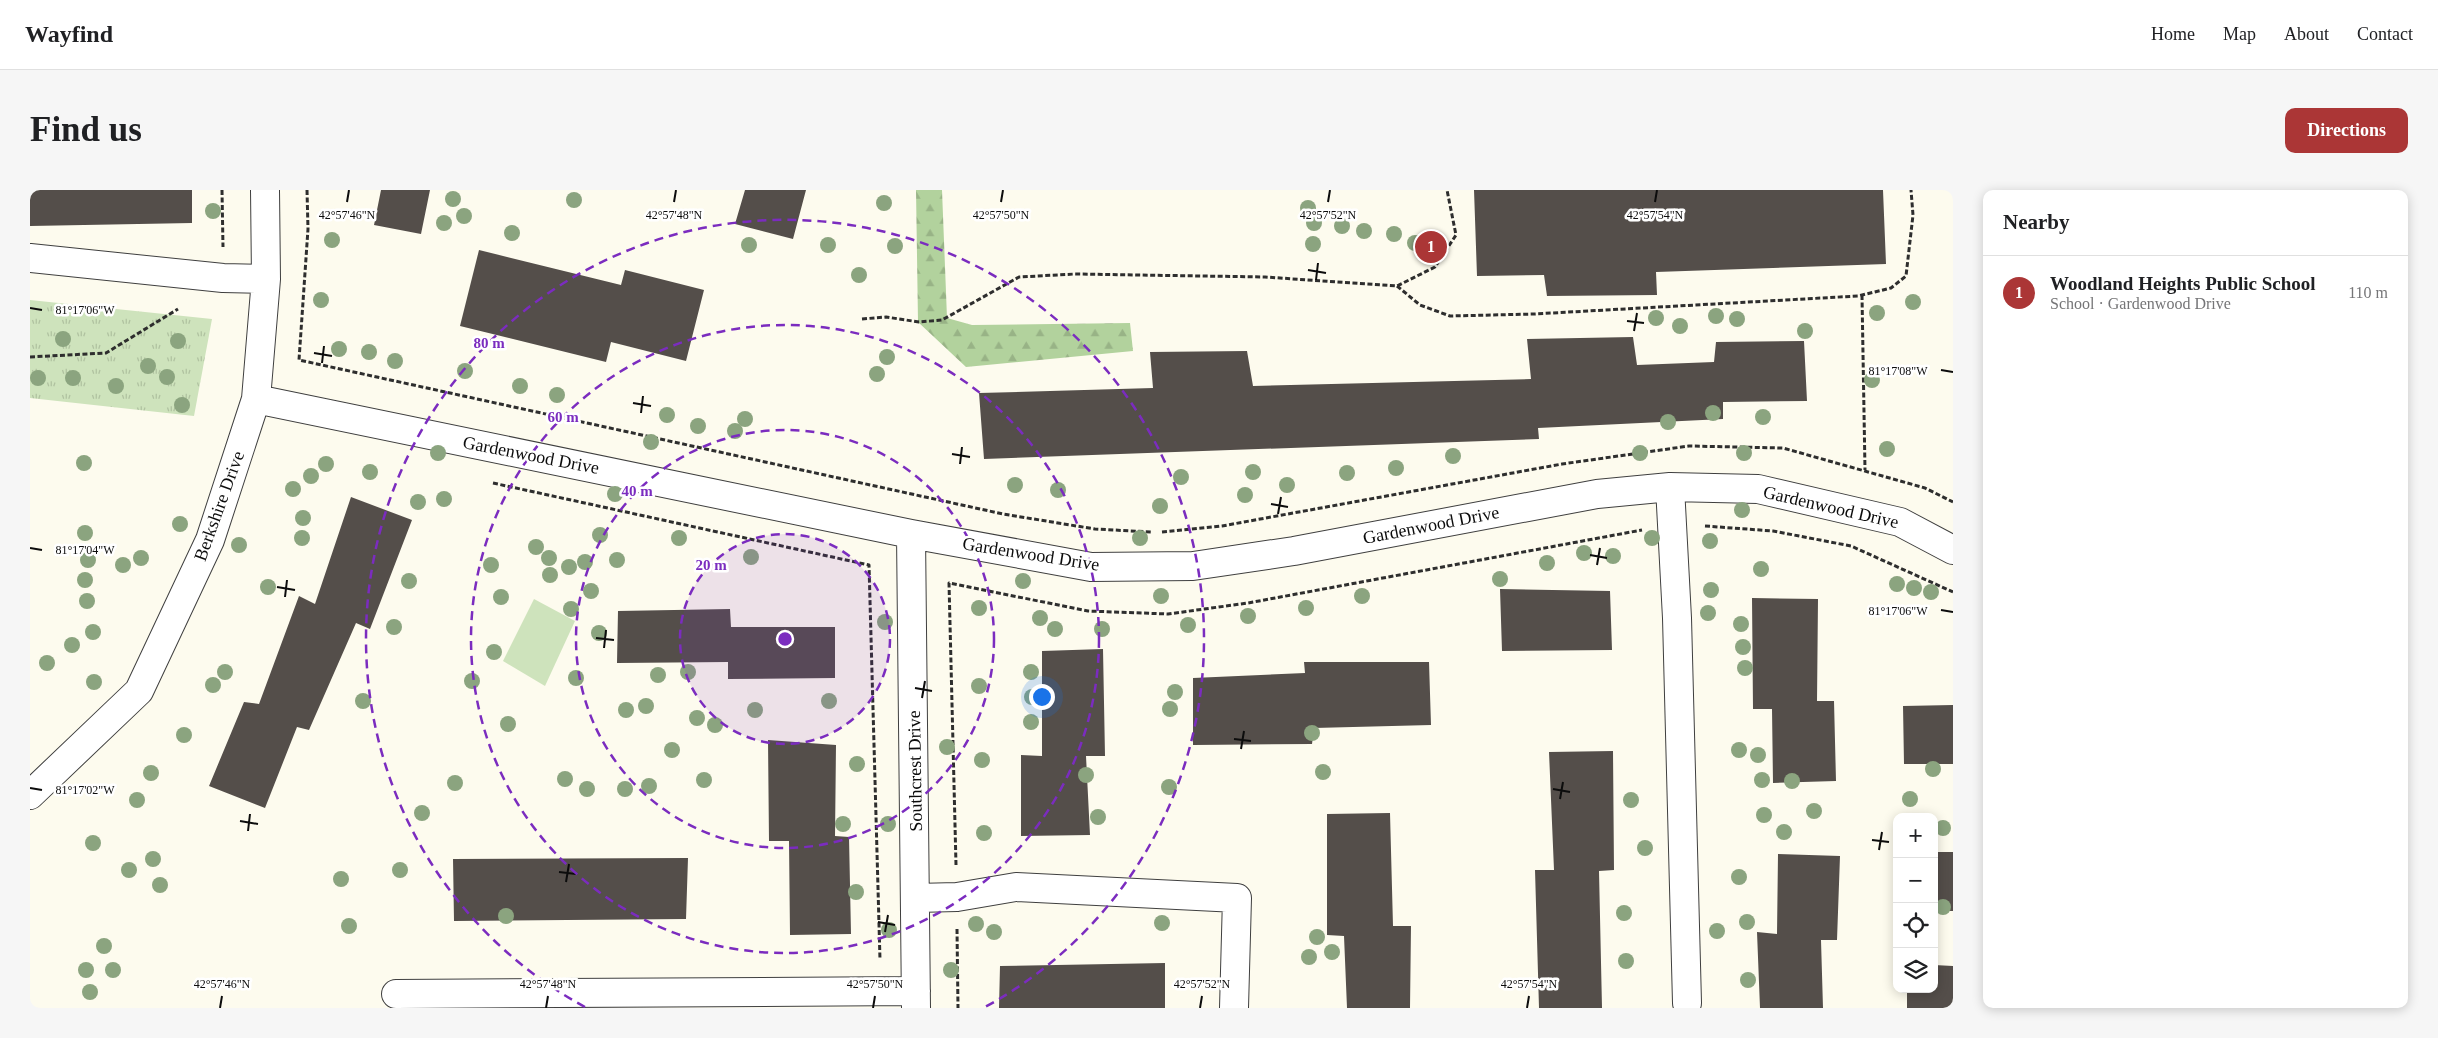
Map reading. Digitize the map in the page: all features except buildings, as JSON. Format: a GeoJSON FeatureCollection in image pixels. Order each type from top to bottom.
{"type":"FeatureCollection","features":[{"type":"Feature","properties":{"kind":"street","name":"Berkshire Drive"},"geometry":{"type":"LineString","coordinates":[[30,795],[139,691],[210,540],[256,399],[266,280],[265,190]]}},
{"type":"Feature","properties":{"kind":"street"},"geometry":{"type":"LineString","coordinates":[[30,258],[224,278],[266,280]]}},
{"type":"Feature","properties":{"kind":"street","name":"Gardenwood Drive"},"geometry":{"type":"LineString","coordinates":[[256,399],[912,534],[1091,566],[1194,566],[1294,551],[1597,494],[1670,487],[1758,489],[1900,522],[1953,550]]}},
{"type":"Feature","properties":{"kind":"street"},"geometry":{"type":"LineString","coordinates":[[1670,487],[1677,618],[1687,1003]]}},
{"type":"Feature","properties":{"kind":"street","name":"Southcrest Drive"},"geometry":{"type":"LineString","coordinates":[[912,534],[916,999]]}},
{"type":"Feature","properties":{"kind":"street"},"geometry":{"type":"LineString","coordinates":[[916,898],[957,897],[1016,887],[1237,898],[1234,1008]]}},
{"type":"Feature","properties":{"kind":"street"},"geometry":{"type":"LineString","coordinates":[[396,994],[881,991],[916,999]]}},
{"type":"Feature","properties":{"kind":"path"},"geometry":{"type":"LineString","coordinates":[[222,190],[224,278]]}},
{"type":"Feature","properties":{"kind":"path"},"geometry":{"type":"LineString","coordinates":[[307,190],[308,229],[299,360],[1003,514],[1095,529],[1159,532],[1222,526],[1562,464],[1689,446],[1783,448],[1925,488],[1953,502]]}},
{"type":"Feature","properties":{"kind":"path"},"geometry":{"type":"LineString","coordinates":[[862,319],[886,317],[918,322],[942,320],[1019,277],[1075,274],[1264,277],[1397,286],[1435,267],[1456,235],[1447,190]]}},
{"type":"Feature","properties":{"kind":"path"},"geometry":{"type":"LineString","coordinates":[[1397,286],[1420,305],[1450,316],[1764,303],[1862,296],[1891,288],[1906,276],[1914,214],[1910,190]]}},
{"type":"Feature","properties":{"kind":"path"},"geometry":{"type":"LineString","coordinates":[[1862,296],[1865,470]]}},
{"type":"Feature","properties":{"kind":"path"},"geometry":{"type":"LineString","coordinates":[[30,357],[106,353],[178,309]]}},
{"type":"Feature","properties":{"kind":"path"},"geometry":{"type":"LineString","coordinates":[[491,483],[869,566],[881,991]]}},
{"type":"Feature","properties":{"kind":"path"},"geometry":{"type":"LineString","coordinates":[[958,1008],[950,584],[1088,610],[1168,614],[1248,603],[1671,524],[1773,531],[1851,546],[1953,592]]}},
{"type":"Feature","properties":{"kind":"green space"},"geometry":{"type":"Polygon","coordinates":[[[916,190],[942,190],[947,318],[972,325],[1130,323],[1133,351],[966,367],[918,322],[916,190]]]}},
{"type":"Feature","properties":{"kind":"green space"},"geometry":{"type":"Polygon","coordinates":[[[30,300],[212,319],[194,416],[30,398],[30,300]]]}},
{"type":"Feature","properties":{"kind":"green space"},"geometry":{"type":"Polygon","coordinates":[[[534,599],[575,621],[545,686],[503,661],[534,599]]]}},
{"type":"Feature","properties":{"kind":"place","name":"Woodland Heights Public School"},"geometry":{"type":"Point","coordinates":[1431,247]}}]}
